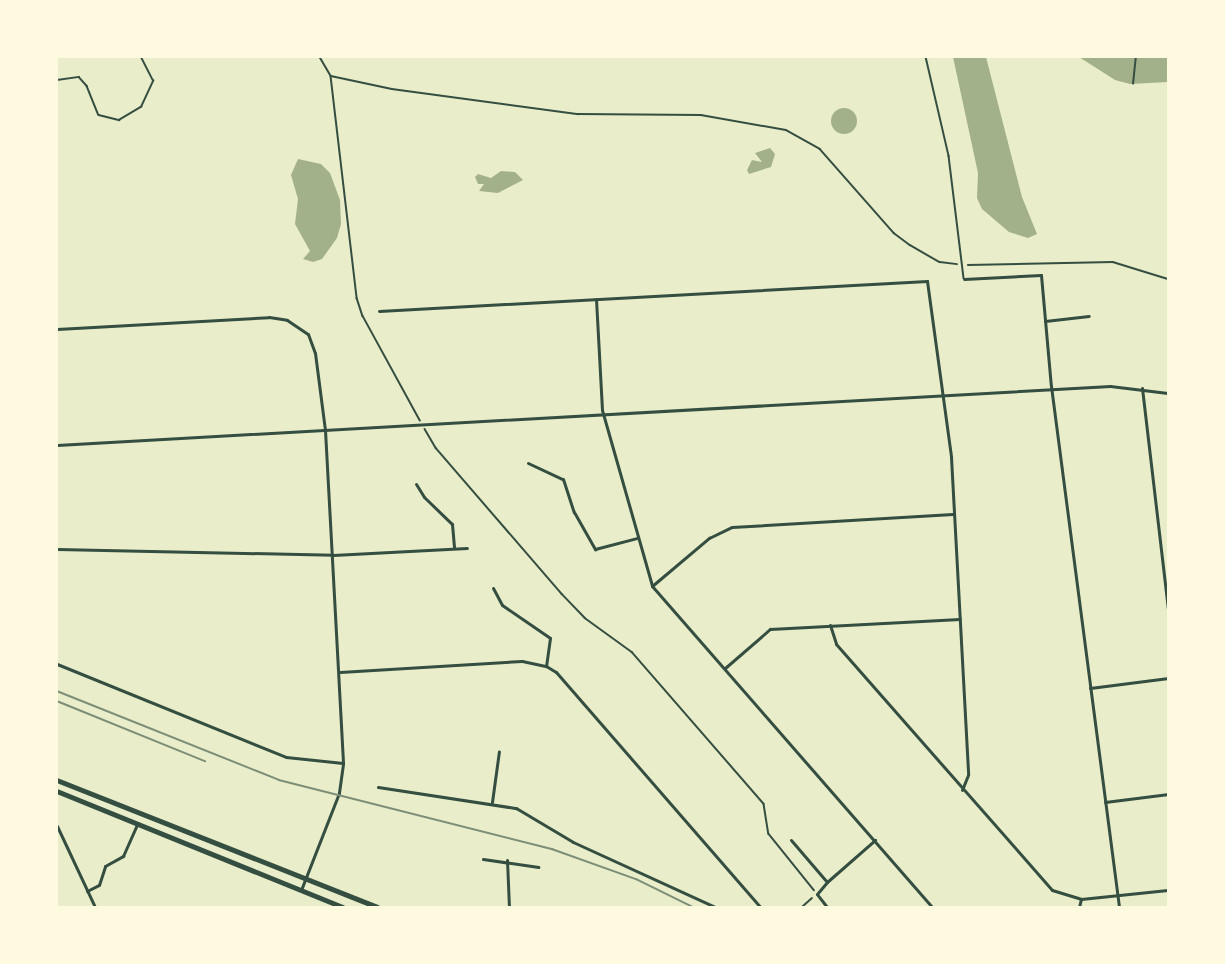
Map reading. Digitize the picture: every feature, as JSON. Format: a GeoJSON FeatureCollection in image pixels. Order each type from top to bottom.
{"type":"FeatureCollection","features":[{"type":"Feature","properties":{"kind":"main road"},"geometry":{"type":"LineString","coordinates":[[57,780],[377,907]]}},
{"type":"Feature","properties":{"kind":"main road"},"geometry":{"type":"LineString","coordinates":[[57,791],[342,907]]}},
{"type":"Feature","properties":{"kind":"street"},"geometry":{"type":"LineString","coordinates":[[964,279],[1041,274],[1052,390],[1119,907]]}},
{"type":"Feature","properties":{"kind":"street"},"geometry":{"type":"LineString","coordinates":[[379,311],[927,281],[943,395],[954,514],[968,775],[962,790]]}},
{"type":"Feature","properties":{"kind":"street"},"geometry":{"type":"LineString","coordinates":[[596,299],[603,414],[652,586],[932,907]]}},
{"type":"Feature","properties":{"kind":"street"},"geometry":{"type":"LineString","coordinates":[[57,329],[269,316],[287,320],[308,334],[315,353],[325,430],[340,672],[343,764],[339,793],[301,890]]}},
{"type":"Feature","properties":{"kind":"street"},"geometry":{"type":"LineString","coordinates":[[1046,321],[1089,316]]}},
{"type":"Feature","properties":{"kind":"street"},"geometry":{"type":"LineString","coordinates":[[1142,388],[1168,608]]}},
{"type":"Feature","properties":{"kind":"street"},"geometry":{"type":"LineString","coordinates":[[57,445],[943,395],[1142,388],[1168,393]]}},
{"type":"Feature","properties":{"kind":"street"},"geometry":{"type":"LineString","coordinates":[[528,463],[563,479],[574,512],[594,549],[637,538]]}},
{"type":"Feature","properties":{"kind":"street"},"geometry":{"type":"LineString","coordinates":[[416,484],[424,497],[452,524],[454,549]]}},
{"type":"Feature","properties":{"kind":"street"},"geometry":{"type":"LineString","coordinates":[[652,586],[709,537],[732,527],[954,514]]}},
{"type":"Feature","properties":{"kind":"street"},"geometry":{"type":"LineString","coordinates":[[57,549],[333,555],[467,548]]}},
{"type":"Feature","properties":{"kind":"street"},"geometry":{"type":"LineString","coordinates":[[493,588],[502,605],[550,638],[546,666]]}},
{"type":"Feature","properties":{"kind":"street"},"geometry":{"type":"LineString","coordinates":[[725,668],[770,629],[960,619]]}},
{"type":"Feature","properties":{"kind":"street"},"geometry":{"type":"LineString","coordinates":[[830,625],[836,644],[1041,881],[1066,897],[1081,899],[1168,890]]}},
{"type":"Feature","properties":{"kind":"street"},"geometry":{"type":"LineString","coordinates":[[340,672],[522,661],[546,666],[556,672],[758,906]]}},
{"type":"Feature","properties":{"kind":"street"},"geometry":{"type":"LineString","coordinates":[[57,664],[286,757],[343,764]]}},
{"type":"Feature","properties":{"kind":"street"},"geometry":{"type":"LineString","coordinates":[[1090,688],[1168,678]]}},
{"type":"Feature","properties":{"kind":"street"},"geometry":{"type":"LineString","coordinates":[[492,802],[499,751]]}},
{"type":"Feature","properties":{"kind":"street"},"geometry":{"type":"LineString","coordinates":[[378,787],[492,802],[533,815],[573,842],[715,907]]}},
{"type":"Feature","properties":{"kind":"street"},"geometry":{"type":"LineString","coordinates":[[57,797],[63,793]]}},
{"type":"Feature","properties":{"kind":"street"},"geometry":{"type":"LineString","coordinates":[[1105,802],[1168,794]]}},
{"type":"Feature","properties":{"kind":"street"},"geometry":{"type":"LineString","coordinates":[[87,891],[99,885],[105,866],[123,856],[138,823]]}},
{"type":"Feature","properties":{"kind":"street"},"geometry":{"type":"LineString","coordinates":[[57,826],[95,907]]}},
{"type":"Feature","properties":{"kind":"street"},"geometry":{"type":"LineString","coordinates":[[790,840],[827,882]]}},
{"type":"Feature","properties":{"kind":"street"},"geometry":{"type":"LineString","coordinates":[[827,907],[817,894],[827,882],[875,840]]}},
{"type":"Feature","properties":{"kind":"street"},"geometry":{"type":"LineString","coordinates":[[483,859],[507,860],[538,867]]}},
{"type":"Feature","properties":{"kind":"street"},"geometry":{"type":"LineString","coordinates":[[507,860],[509,907]]}},
{"type":"Feature","properties":{"kind":"street"},"geometry":{"type":"LineString","coordinates":[[1079,907],[1081,899]]}},
{"type":"Feature","properties":{"kind":"lane"},"geometry":{"type":"LineString","coordinates":[[926,57],[949,156],[964,279]]}},
{"type":"Feature","properties":{"kind":"path"},"geometry":{"type":"LineString","coordinates":[[57,80],[80,77],[99,115],[119,120],[141,106],[153,81],[141,57]]}},
{"type":"Feature","properties":{"kind":"path"},"geometry":{"type":"LineString","coordinates":[[320,57],[331,76],[357,298],[363,316],[423,426],[436,448],[562,594],[585,618],[632,652],[764,804],[769,834],[817,894],[802,907]]}},
{"type":"Feature","properties":{"kind":"path"},"geometry":{"type":"LineString","coordinates":[[1133,84],[1136,57]]}},
{"type":"Feature","properties":{"kind":"path"},"geometry":{"type":"LineString","coordinates":[[331,76],[545,111],[701,115],[786,130],[820,149],[894,233],[940,262],[962,265],[1113,262],[1168,279]]}},
{"type":"Feature","properties":{"kind":"shaded area"},"geometry":{"type":"Polygon","coordinates":[[[953,57],[986,57],[1022,197],[1037,234],[1028,238],[1009,232],[982,209],[977,198],[978,173],[953,57]]]}},
{"type":"Feature","properties":{"kind":"shaded area"},"geometry":{"type":"Polygon","coordinates":[[[1079,57],[1168,57],[1168,82],[1130,84],[1115,80],[1079,57]]]}},
{"type":"Feature","properties":{"kind":"shaded area"},"geometry":{"type":"Polygon","coordinates":[[[844,108],[853,112],[857,121],[853,130],[844,134],[835,130],[831,121],[835,112],[844,108]]]}},
{"type":"Feature","properties":{"kind":"shaded area"},"geometry":{"type":"Polygon","coordinates":[[[770,148],[775,154],[771,167],[749,174],[747,170],[752,160],[762,162],[755,153],[770,148]]]}},
{"type":"Feature","properties":{"kind":"shaded area"},"geometry":{"type":"Polygon","coordinates":[[[298,159],[321,164],[330,173],[340,200],[341,224],[337,238],[322,259],[313,262],[303,259],[310,251],[295,224],[298,199],[291,175],[298,159]]]}},
{"type":"Feature","properties":{"kind":"shaded area"},"geometry":{"type":"Polygon","coordinates":[[[501,171],[515,172],[523,180],[498,193],[479,191],[484,184],[478,184],[475,177],[478,174],[491,178],[501,171]]]}},
{"type":"Feature","properties":{"kind":"tram line"},"geometry":{"type":"LineString","coordinates":[[57,691],[279,780],[552,849],[636,879],[693,907]]}},
{"type":"Feature","properties":{"kind":"tram line"},"geometry":{"type":"LineString","coordinates":[[57,701],[205,761]]}}]}
